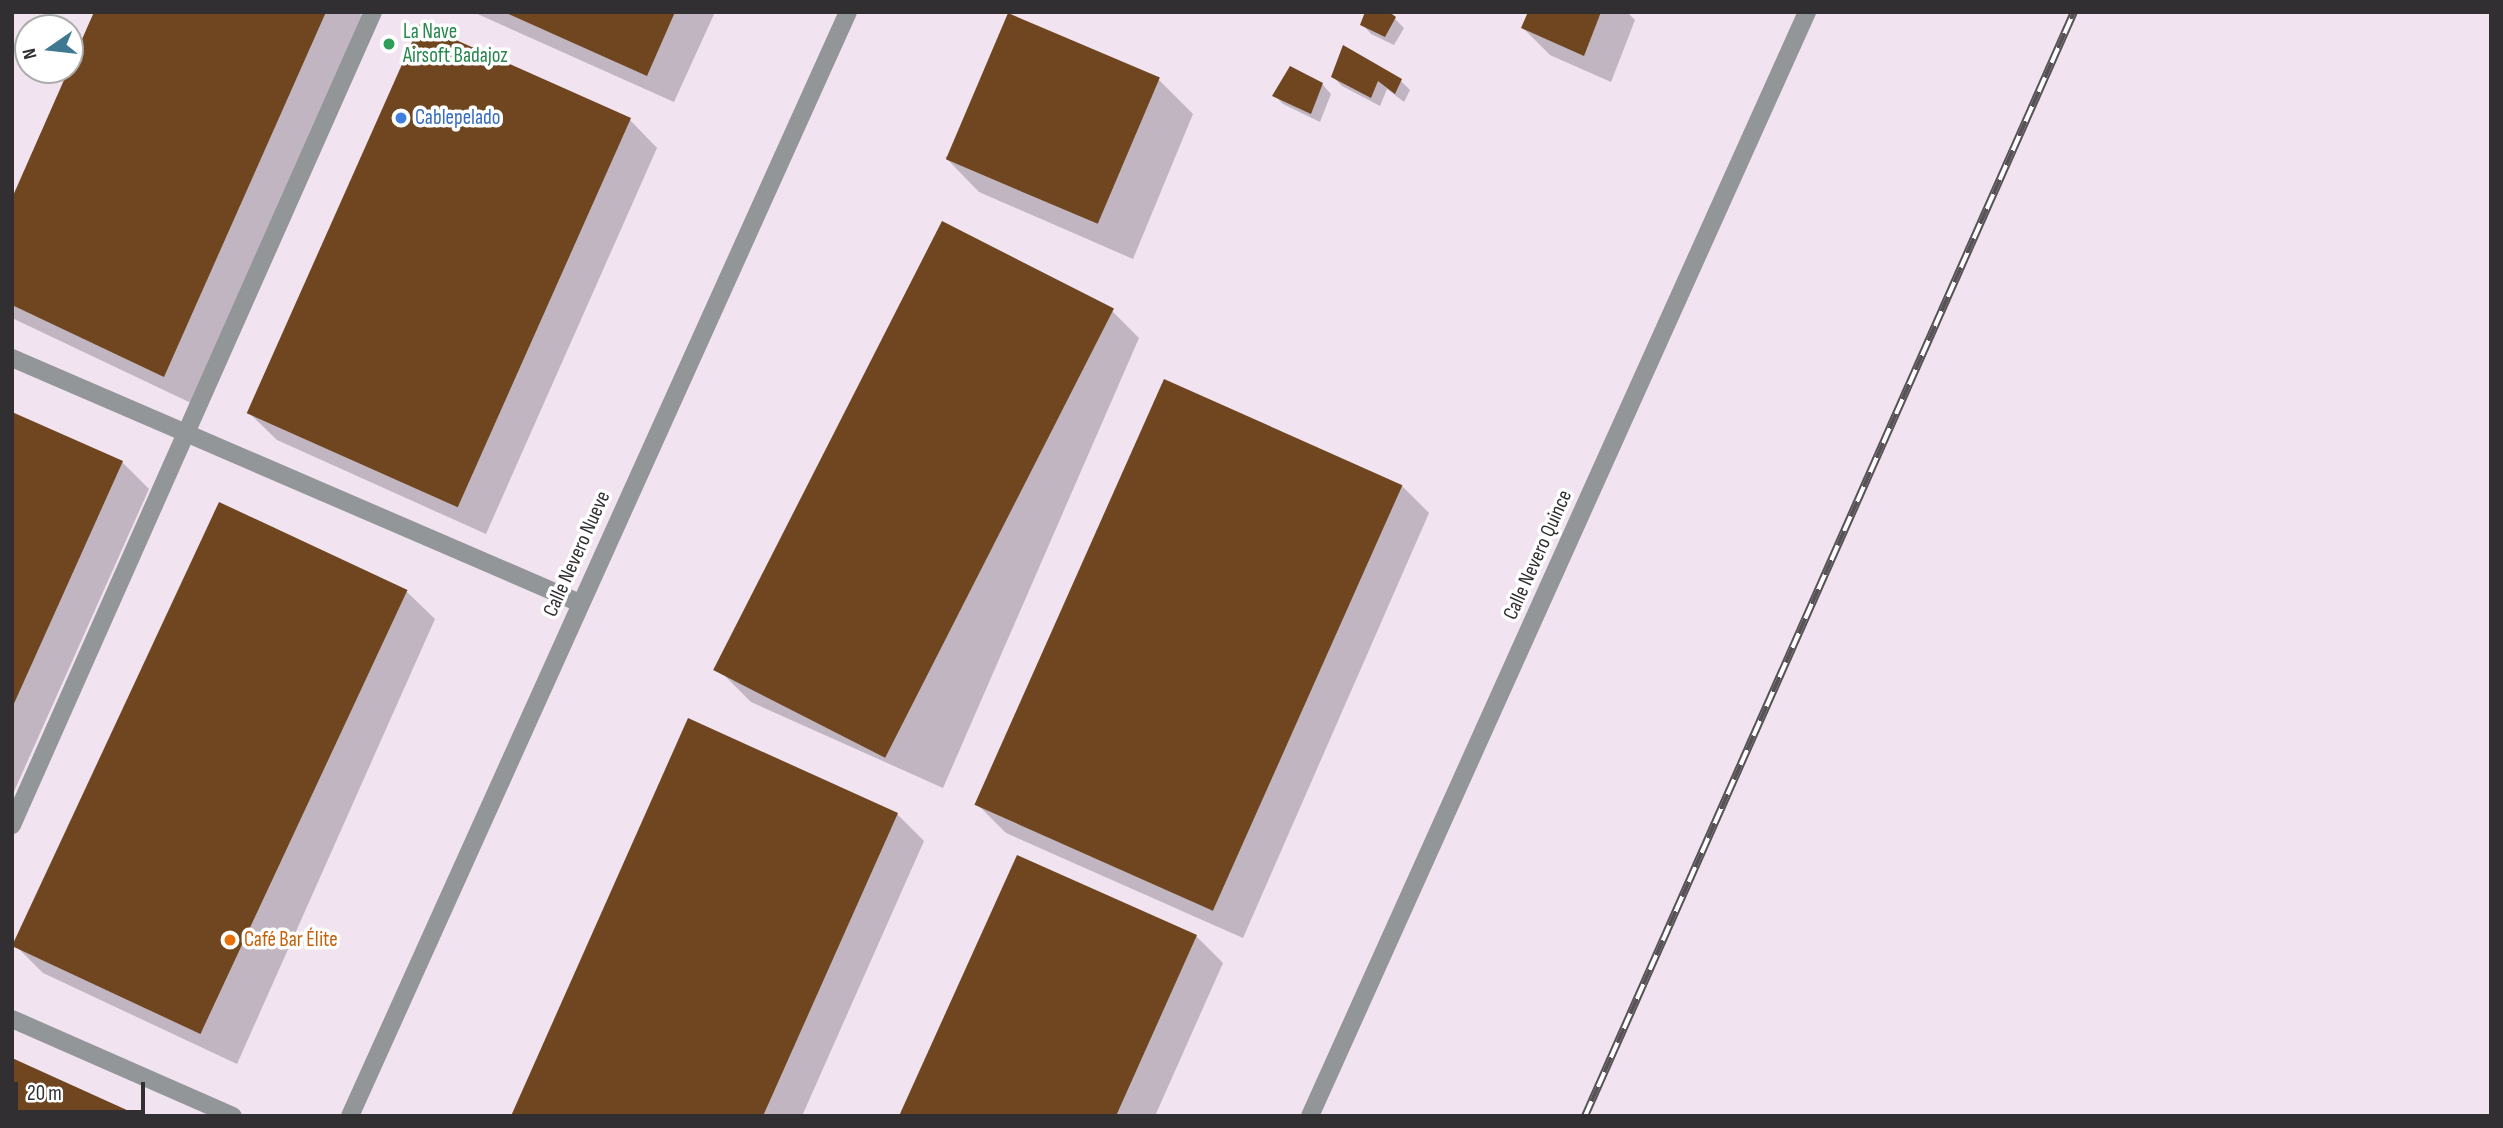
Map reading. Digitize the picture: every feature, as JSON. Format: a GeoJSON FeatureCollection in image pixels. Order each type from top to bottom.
{"type":"FeatureCollection","features":[{"type":"Feature","properties":{"kind":"street"},"geometry":{"type":"LineString","coordinates":[[12,825],[373,12]]}},
{"type":"Feature","properties":{"kind":"street","name":"Calle Nevero Nueve"},"geometry":{"type":"LineString","coordinates":[[349,1116],[848,12]]}},
{"type":"Feature","properties":{"kind":"street","name":"Calle Nevero Quince"},"geometry":{"type":"LineString","coordinates":[[1310,1116],[1807,12]]}},
{"type":"Feature","properties":{"kind":"street"},"geometry":{"type":"LineString","coordinates":[[12,358],[580,603]]}},
{"type":"Feature","properties":{"kind":"street"},"geometry":{"type":"LineString","coordinates":[[12,1019],[233,1116]]}},
{"type":"Feature","properties":{"kind":"shaded area"},"geometry":{"type":"Polygon","coordinates":[[[12,12],[2491,12],[2491,1116],[12,1116],[12,12]]]}},
{"type":"Feature","properties":{"kind":"building"},"geometry":{"type":"Polygon","coordinates":[[[94,12],[326,12],[164,377],[12,305],[12,198],[62,84],[84,84],[84,35],[94,12]]]}},
{"type":"Feature","properties":{"kind":"building"},"geometry":{"type":"Polygon","coordinates":[[[504,12],[675,12],[647,76],[504,12]]]}},
{"type":"Feature","properties":{"kind":"building"},"geometry":{"type":"Polygon","coordinates":[[[1365,12],[1389,12],[1396,17],[1385,37],[1360,25],[1365,12]]]}},
{"type":"Feature","properties":{"kind":"building"},"geometry":{"type":"Polygon","coordinates":[[[1528,12],[1601,12],[1584,56],[1521,28],[1528,12]]]}},
{"type":"Feature","properties":{"kind":"building"},"geometry":{"type":"Polygon","coordinates":[[[1008,13],[1160,77],[1098,224],[946,159],[1008,13]]]}},
{"type":"Feature","properties":{"kind":"building"},"geometry":{"type":"Polygon","coordinates":[[[420,24],[631,118],[458,507],[247,413],[420,24]]]}},
{"type":"Feature","properties":{"kind":"building"},"geometry":{"type":"Polygon","coordinates":[[[1343,45],[1402,79],[1395,94],[1378,81],[1371,98],[1331,77],[1343,45]]]}},
{"type":"Feature","properties":{"kind":"building"},"geometry":{"type":"Polygon","coordinates":[[[1290,66],[1323,83],[1311,114],[1272,96],[1290,66]]]}},
{"type":"Feature","properties":{"kind":"building"},"geometry":{"type":"Polygon","coordinates":[[[942,221],[1114,309],[885,758],[713,670],[942,221]]]}},
{"type":"Feature","properties":{"kind":"building"},"geometry":{"type":"Polygon","coordinates":[[[1164,379],[1402,485],[1213,911],[974,805],[1164,379]]]}},
{"type":"Feature","properties":{"kind":"building"},"geometry":{"type":"Polygon","coordinates":[[[12,412],[123,461],[12,708],[12,412]]]}},
{"type":"Feature","properties":{"kind":"building"},"geometry":{"type":"Polygon","coordinates":[[[219,502],[408,590],[200,1034],[12,946],[219,502]]]}},
{"type":"Feature","properties":{"kind":"building"},"geometry":{"type":"Polygon","coordinates":[[[688,718],[898,813],[763,1116],[511,1116],[688,718]]]}},
{"type":"Feature","properties":{"kind":"building"},"geometry":{"type":"Polygon","coordinates":[[[1017,855],[1197,935],[1116,1116],[899,1116],[1017,855]]]}},
{"type":"Feature","properties":{"kind":"building"},"geometry":{"type":"Polygon","coordinates":[[[12,1058],[140,1116],[12,1116],[12,1058]]]}},
{"type":"Feature","properties":{"kind":"railway"},"geometry":{"type":"LineString","coordinates":[[1585,1116],[2074,12]]}},
{"type":"Feature","properties":{"kind":"place","name":"La Nave Airsoft Badajoz"},"geometry":{"type":"Point","coordinates":[389,44]}},
{"type":"Feature","properties":{"kind":"place","name":"Cablepelado"},"geometry":{"type":"Point","coordinates":[401,118]}},
{"type":"Feature","properties":{"kind":"place","name":"Café Bar Élite"},"geometry":{"type":"Point","coordinates":[230,940]}}]}
